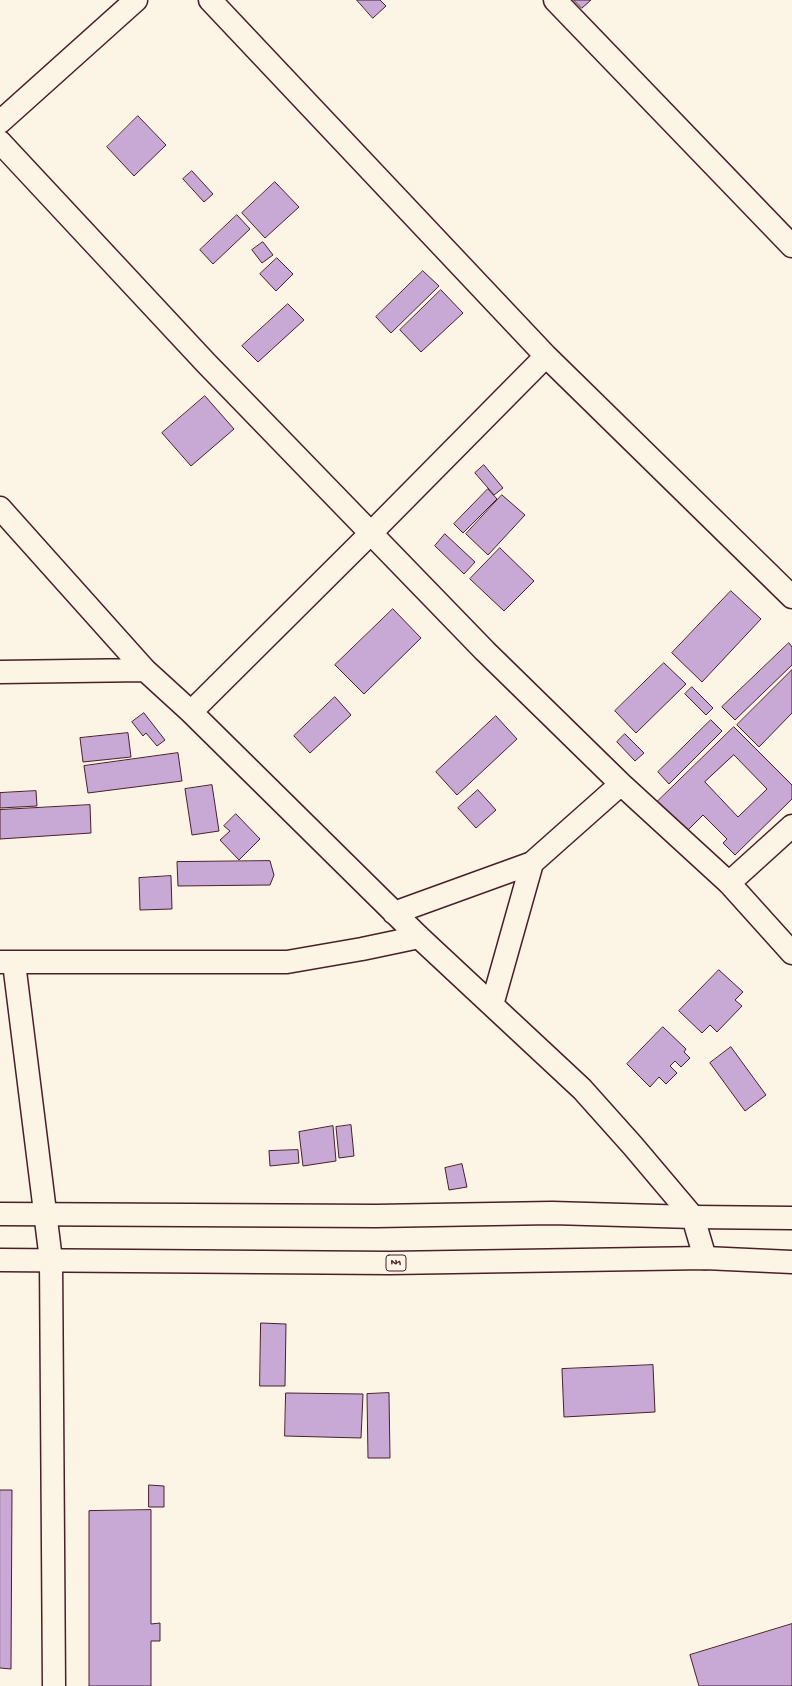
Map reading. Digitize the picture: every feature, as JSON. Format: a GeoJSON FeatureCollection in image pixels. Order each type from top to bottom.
{"type":"FeatureCollection","features":[{"type":"Feature","properties":{"kind":"main road"},"geometry":{"type":"LineString","coordinates":[[0,122],[136,0]]}},
{"type":"Feature","properties":{"kind":"main road"},"geometry":{"type":"LineString","coordinates":[[210,0],[546,356],[792,597]]}},
{"type":"Feature","properties":{"kind":"main road"},"geometry":{"type":"LineString","coordinates":[[555,0],[792,246]]}},
{"type":"Feature","properties":{"kind":"main road"},"geometry":{"type":"LineString","coordinates":[[0,142],[206,363],[485,651],[621,784],[729,883],[792,953]]}},
{"type":"Feature","properties":{"kind":"main road"},"geometry":{"type":"LineString","coordinates":[[191,712],[546,356]]}},
{"type":"Feature","properties":{"kind":"main road"},"geometry":{"type":"LineString","coordinates":[[0,508],[145,670],[191,712],[394,913],[582,1089],[693,1217],[705,1258]]}},
{"type":"Feature","properties":{"kind":"main road"},"geometry":{"type":"LineString","coordinates":[[0,672],[145,670]]}},
{"type":"Feature","properties":{"kind":"main road"},"geometry":{"type":"LineString","coordinates":[[394,913],[532,863],[621,784]]}},
{"type":"Feature","properties":{"kind":"main road"},"geometry":{"type":"LineString","coordinates":[[729,883],[792,826]]}},
{"type":"Feature","properties":{"kind":"main road"},"geometry":{"type":"LineString","coordinates":[[492,1005],[532,863]]}},
{"type":"Feature","properties":{"kind":"main road"},"geometry":{"type":"LineString","coordinates":[[54,1686],[51,1260],[46,1215],[7,962],[287,962],[420,937]]}},
{"type":"Feature","properties":{"kind":"main road"},"geometry":{"type":"LineString","coordinates":[[0,1214],[376,1216],[552,1213],[792,1218]]}},
{"type":"Feature","properties":{"kind":"main road","name":"N1"},"geometry":{"type":"LineString","coordinates":[[0,1260],[390,1263],[705,1258],[792,1262]]}},
{"type":"Feature","properties":{"kind":"building"},"geometry":{"type":"Polygon","coordinates":[[[357,0],[380,0],[386,6],[373,18],[357,0]]]}},
{"type":"Feature","properties":{"kind":"building"},"geometry":{"type":"Polygon","coordinates":[[[574,0],[591,0],[582,8],[574,0]]]}},
{"type":"Feature","properties":{"kind":"building"},"geometry":{"type":"Polygon","coordinates":[[[138,116],[166,145],[134,176],[107,147],[138,116]]]}},
{"type":"Feature","properties":{"kind":"building"},"geometry":{"type":"Polygon","coordinates":[[[192,171],[213,194],[204,202],[183,179],[192,171]]]}},
{"type":"Feature","properties":{"kind":"building"},"geometry":{"type":"Polygon","coordinates":[[[275,182],[299,207],[265,238],[242,213],[275,182]]]}},
{"type":"Feature","properties":{"kind":"building"},"geometry":{"type":"Polygon","coordinates":[[[237,215],[250,229],[213,264],[200,250],[237,215]]]}},
{"type":"Feature","properties":{"kind":"building"},"geometry":{"type":"Polygon","coordinates":[[[263,242],[273,255],[262,263],[252,250],[263,242]]]}},
{"type":"Feature","properties":{"kind":"building"},"geometry":{"type":"Polygon","coordinates":[[[277,258],[293,274],[276,291],[260,274],[277,258]]]}},
{"type":"Feature","properties":{"kind":"building"},"geometry":{"type":"Polygon","coordinates":[[[423,271],[439,286],[391,333],[376,317],[423,271]]]}},
{"type":"Feature","properties":{"kind":"building"},"geometry":{"type":"Polygon","coordinates":[[[441,290],[463,313],[421,352],[400,330],[441,290]]]}},
{"type":"Feature","properties":{"kind":"building"},"geometry":{"type":"Polygon","coordinates":[[[288,304],[304,320],[258,362],[242,346],[288,304]]]}},
{"type":"Feature","properties":{"kind":"building"},"geometry":{"type":"Polygon","coordinates":[[[205,396],[234,429],[191,466],[162,433],[205,396]]]}},
{"type":"Feature","properties":{"kind":"building"},"geometry":{"type":"Polygon","coordinates":[[[484,465],[503,488],[494,495],[475,473],[484,465]]]}},
{"type":"Feature","properties":{"kind":"building"},"geometry":{"type":"Polygon","coordinates":[[[488,489],[497,499],[463,533],[454,524],[488,489]]]}},
{"type":"Feature","properties":{"kind":"building"},"geometry":{"type":"Polygon","coordinates":[[[502,495],[525,515],[488,555],[466,534],[502,495]]]}},
{"type":"Feature","properties":{"kind":"building"},"geometry":{"type":"Polygon","coordinates":[[[445,534],[475,562],[464,574],[435,546],[445,534]]]}},
{"type":"Feature","properties":{"kind":"building"},"geometry":{"type":"Polygon","coordinates":[[[500,548],[534,581],[504,611],[470,579],[500,548]]]}},
{"type":"Feature","properties":{"kind":"building"},"geometry":{"type":"Polygon","coordinates":[[[731,591],[761,619],[702,682],[672,653],[731,591]]]}},
{"type":"Feature","properties":{"kind":"building"},"geometry":{"type":"Polygon","coordinates":[[[393,609],[421,638],[364,694],[335,665],[393,609]]]}},
{"type":"Feature","properties":{"kind":"building"},"geometry":{"type":"Polygon","coordinates":[[[789,643],[792,647],[792,665],[735,720],[722,707],[789,643]]]}},
{"type":"Feature","properties":{"kind":"building"},"geometry":{"type":"Polygon","coordinates":[[[664,663],[686,684],[636,733],[615,711],[664,663]]]}},
{"type":"Feature","properties":{"kind":"building"},"geometry":{"type":"Polygon","coordinates":[[[792,670],[792,713],[759,747],[737,725],[792,670]]]}},
{"type":"Feature","properties":{"kind":"building"},"geometry":{"type":"Polygon","coordinates":[[[692,687],[713,708],[706,715],[685,694],[692,687]]]}},
{"type":"Feature","properties":{"kind":"building"},"geometry":{"type":"Polygon","coordinates":[[[335,697],[351,715],[310,753],[294,736],[335,697]]]}},
{"type":"Feature","properties":{"kind":"building"},"geometry":{"type":"Polygon","coordinates":[[[144,713],[165,740],[157,746],[146,733],[143,736],[132,722],[144,713]]]}},
{"type":"Feature","properties":{"kind":"building"},"geometry":{"type":"Polygon","coordinates":[[[496,716],[517,739],[457,795],[436,772],[496,716]]]}},
{"type":"Feature","properties":{"kind":"building"},"geometry":{"type":"Polygon","coordinates":[[[711,720],[722,731],[669,784],[658,772],[711,720]]]}},
{"type":"Feature","properties":{"kind":"building"},"geometry":{"type":"Polygon","coordinates":[[[734,727],[792,785],[792,799],[735,855],[723,843],[727,839],[703,815],[684,834],[654,805],[734,727]],[[734,755],[705,782],[738,817],[767,789],[734,755]]]}},
{"type":"Feature","properties":{"kind":"building"},"geometry":{"type":"Polygon","coordinates":[[[128,733],[131,757],[83,762],[80,738],[128,733]]]}},
{"type":"Feature","properties":{"kind":"building"},"geometry":{"type":"Polygon","coordinates":[[[625,734],[644,753],[635,761],[617,742],[625,734]]]}},
{"type":"Feature","properties":{"kind":"building"},"geometry":{"type":"Polygon","coordinates":[[[178,753],[182,781],[88,793],[84,766],[178,753]]]}},
{"type":"Feature","properties":{"kind":"building"},"geometry":{"type":"Polygon","coordinates":[[[212,785],[219,831],[192,835],[185,789],[212,785]]]}},
{"type":"Feature","properties":{"kind":"building"},"geometry":{"type":"Polygon","coordinates":[[[478,790],[496,810],[476,828],[458,808],[478,790]]]}},
{"type":"Feature","properties":{"kind":"building"},"geometry":{"type":"Polygon","coordinates":[[[36,791],[37,806],[0,808],[0,793],[36,791]]]}},
{"type":"Feature","properties":{"kind":"building"},"geometry":{"type":"Polygon","coordinates":[[[90,805],[91,833],[0,839],[0,810],[90,805]]]}},
{"type":"Feature","properties":{"kind":"building"},"geometry":{"type":"Polygon","coordinates":[[[236,814],[260,839],[239,860],[220,840],[230,831],[224,826],[236,814]]]}},
{"type":"Feature","properties":{"kind":"building"},"geometry":{"type":"Polygon","coordinates":[[[270,861],[274,875],[270,885],[178,886],[177,862],[270,861]]]}},
{"type":"Feature","properties":{"kind":"building"},"geometry":{"type":"Polygon","coordinates":[[[171,876],[172,909],[140,910],[139,878],[171,876]]]}},
{"type":"Feature","properties":{"kind":"building"},"geometry":{"type":"Polygon","coordinates":[[[719,970],[743,992],[735,1000],[742,1006],[717,1032],[710,1025],[702,1033],[679,1011],[719,970]]]}},
{"type":"Feature","properties":{"kind":"building"},"geometry":{"type":"Polygon","coordinates":[[[663,1027],[686,1049],[684,1052],[690,1058],[681,1067],[675,1061],[670,1066],[677,1073],[666,1084],[659,1077],[650,1087],[627,1064],[663,1027]]]}},
{"type":"Feature","properties":{"kind":"building"},"geometry":{"type":"Polygon","coordinates":[[[731,1047],[766,1095],[745,1111],[710,1063],[731,1047]]]}},
{"type":"Feature","properties":{"kind":"building"},"geometry":{"type":"Polygon","coordinates":[[[351,1125],[354,1156],[339,1158],[336,1127],[351,1125]]]}},
{"type":"Feature","properties":{"kind":"building"},"geometry":{"type":"Polygon","coordinates":[[[333,1126],[336,1161],[303,1166],[299,1132],[333,1126]]]}},
{"type":"Feature","properties":{"kind":"building"},"geometry":{"type":"Polygon","coordinates":[[[298,1150],[299,1163],[270,1166],[269,1151],[298,1150]]]}},
{"type":"Feature","properties":{"kind":"building"},"geometry":{"type":"Polygon","coordinates":[[[462,1164],[467,1187],[449,1190],[445,1168],[462,1164]]]}},
{"type":"Feature","properties":{"kind":"building"},"geometry":{"type":"Polygon","coordinates":[[[261,1323],[286,1324],[285,1386],[260,1386],[261,1323]]]}},
{"type":"Feature","properties":{"kind":"building"},"geometry":{"type":"Polygon","coordinates":[[[653,1365],[655,1412],[564,1417],[562,1369],[653,1365]]]}},
{"type":"Feature","properties":{"kind":"building"},"geometry":{"type":"Polygon","coordinates":[[[286,1393],[363,1394],[361,1438],[285,1436],[286,1393]]]}},
{"type":"Feature","properties":{"kind":"building"},"geometry":{"type":"Polygon","coordinates":[[[389,1393],[390,1458],[368,1458],[367,1394],[389,1393]]]}},
{"type":"Feature","properties":{"kind":"building"},"geometry":{"type":"Polygon","coordinates":[[[149,1485],[164,1486],[164,1507],[149,1507],[149,1485]]]}},
{"type":"Feature","properties":{"kind":"building"},"geometry":{"type":"Polygon","coordinates":[[[0,1490],[12,1490],[11,1669],[0,1668],[0,1490]]]}},
{"type":"Feature","properties":{"kind":"building"},"geometry":{"type":"Polygon","coordinates":[[[151,1510],[151,1624],[160,1623],[160,1641],[151,1641],[151,1686],[89,1686],[89,1511],[151,1510]]]}},
{"type":"Feature","properties":{"kind":"building"},"geometry":{"type":"Polygon","coordinates":[[[792,1624],[792,1686],[699,1686],[690,1655],[792,1624]]]}}]}
